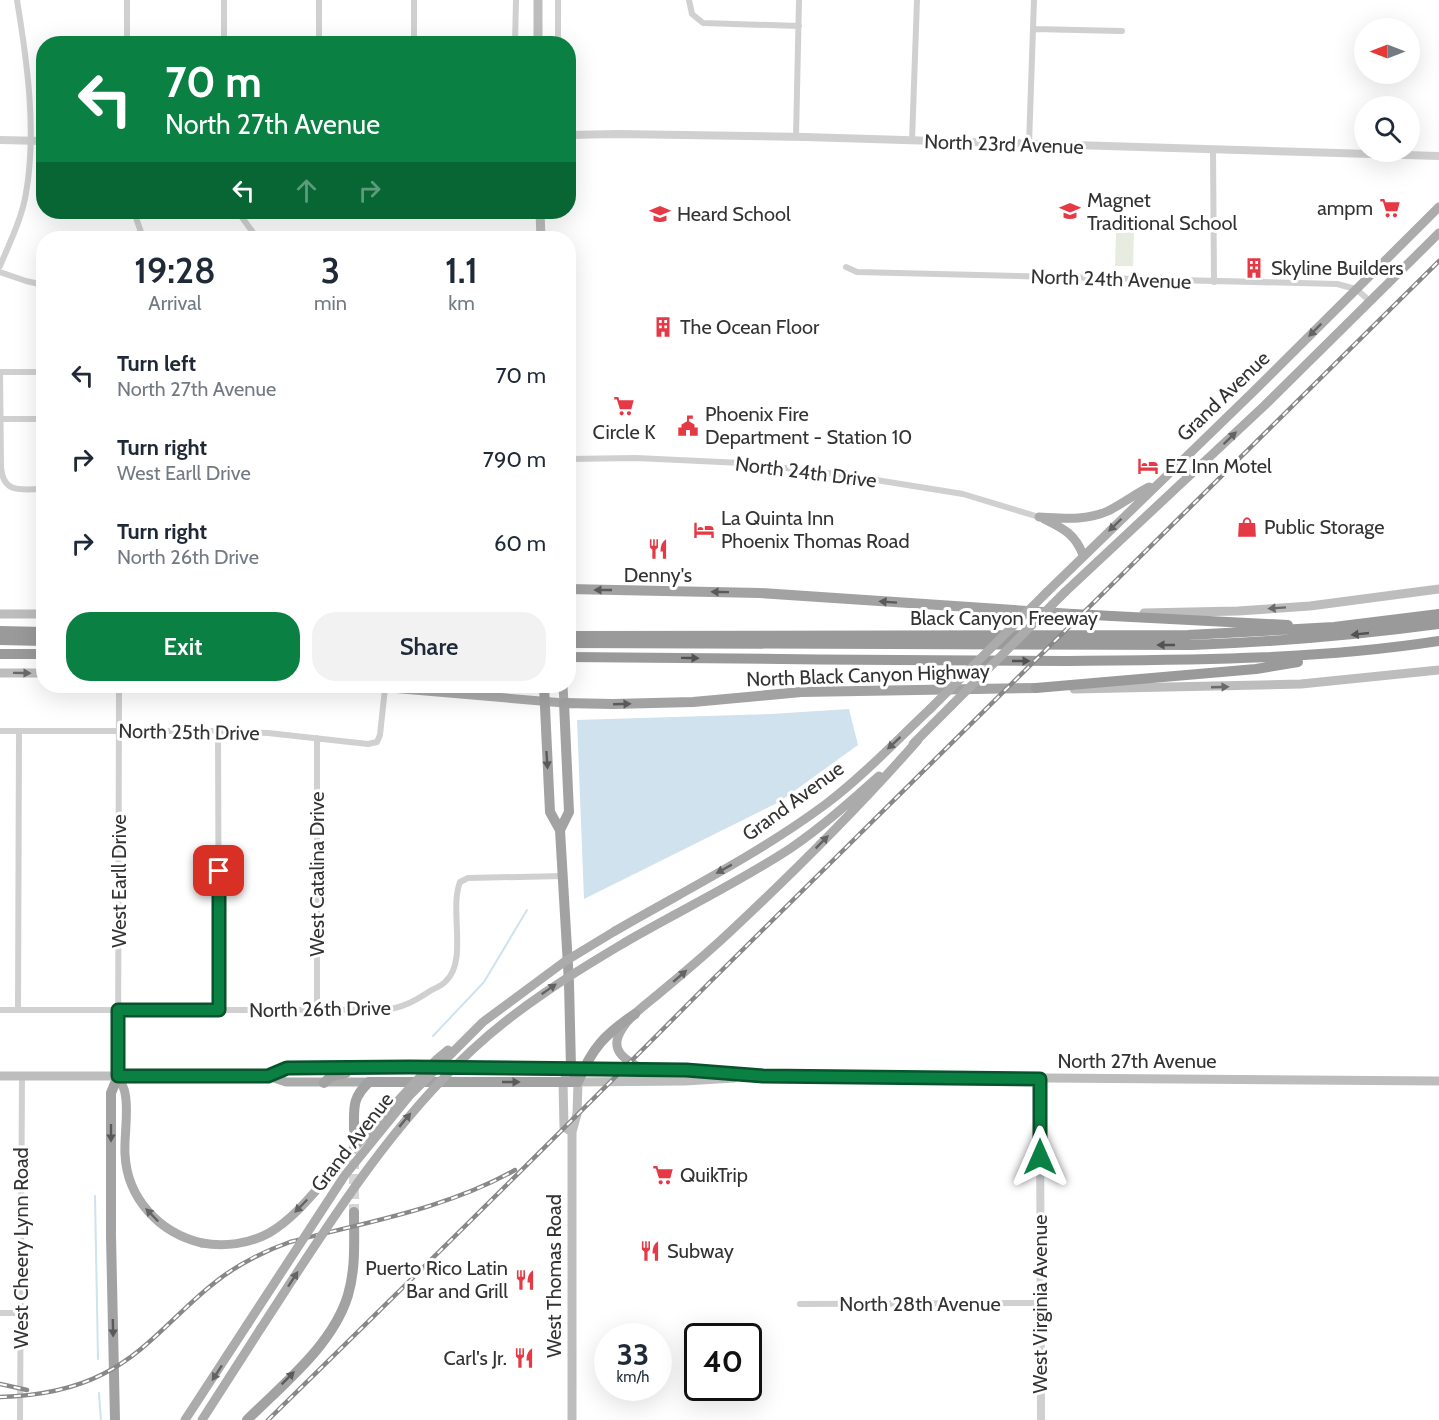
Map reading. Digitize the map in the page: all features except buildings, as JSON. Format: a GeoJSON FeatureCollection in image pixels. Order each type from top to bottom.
{"type":"FeatureCollection","features":[{"type":"Feature","properties":{"kind":"highway"},"geometry":{"type":"LineString","coordinates":[[576,589],[760,593],[1072,614],[1334,627]]}},
{"type":"Feature","properties":{"kind":"highway","name":"Black Canyon Freeway"},"geometry":{"type":"LineString","coordinates":[[576,636],[1177,635],[1334,627],[1439,614]]}},
{"type":"Feature","properties":{"kind":"highway"},"geometry":{"type":"LineString","coordinates":[[576,643],[1192,645],[1266,642],[1439,624]]}},
{"type":"Feature","properties":{"kind":"highway"},"geometry":{"type":"LineString","coordinates":[[0,631],[36,632]]}},
{"type":"Feature","properties":{"kind":"highway"},"geometry":{"type":"LineString","coordinates":[[0,640],[36,641]]}},
{"type":"Feature","properties":{"kind":"highway"},"geometry":{"type":"LineString","coordinates":[[576,657],[963,661],[1177,660],[1287,656],[1439,641]]}},
{"type":"Feature","properties":{"kind":"highway"},"geometry":{"type":"LineString","coordinates":[[1036,688],[1256,669],[1367,649]]}},
{"type":"Feature","properties":{"kind":"highway"},"geometry":{"type":"LineString","coordinates":[[0,654],[36,654]]}},
{"type":"Feature","properties":{"kind":"highway","name":"North Black Canyon Highway"},"geometry":{"type":"LineString","coordinates":[[564,703],[693,702],[801,692],[1036,688]]}},
{"type":"Feature","properties":{"kind":"highway","name":"West Thomas Road"},"geometry":{"type":"LineString","coordinates":[[544,693],[550,812],[560,830],[569,984],[571,1068],[578,1082]]}},
{"type":"Feature","properties":{"kind":"highway","name":"West Thomas Road"},"geometry":{"type":"LineString","coordinates":[[560,830],[569,812],[564,703]]}},
{"type":"Feature","properties":{"kind":"highway"},"geometry":{"type":"LineString","coordinates":[[578,1082],[594,1048],[635,1014]]}},
{"type":"Feature","properties":{"kind":"highway"},"geometry":{"type":"LineString","coordinates":[[324,1083],[334,1075],[369,1071],[378,1067]]}},
{"type":"Feature","properties":{"kind":"highway","name":"North 27th Avenue"},"geometry":{"type":"LineString","coordinates":[[118,1076],[268,1076],[287,1068],[571,1068]]}},
{"type":"Feature","properties":{"kind":"highway"},"geometry":{"type":"LineString","coordinates":[[115,1420],[111,1094],[118,1076]]}},
{"type":"Feature","properties":{"kind":"highway"},"geometry":{"type":"LineString","coordinates":[[354,1129],[355,1099],[360,1090],[369,1082]]}},
{"type":"Feature","properties":{"kind":"highway","name":"North 27th Avenue"},"geometry":{"type":"LineString","coordinates":[[369,1082],[578,1082]]}},
{"type":"Feature","properties":{"kind":"highway"},"geometry":{"type":"LineString","coordinates":[[247,1420],[319,1347],[338,1320],[348,1295],[353,1269],[354,1212]]}},
{"type":"Feature","properties":{"kind":"main road"},"geometry":{"type":"LineString","coordinates":[[538,0],[538,36]]}},
{"type":"Feature","properties":{"kind":"main road","name":"Grand Avenue"},"geometry":{"type":"LineString","coordinates":[[185,1420],[330,1196],[366,1147],[410,1095],[474,1030],[555,968],[615,931],[738,862],[807,818],[849,785],[930,709],[1083,555],[1255,390],[1439,207]]}},
{"type":"Feature","properties":{"kind":"main road","name":"Grand Avenue"},"geometry":{"type":"LineString","coordinates":[[202,1420],[350,1191],[383,1146],[432,1090],[472,1050],[526,1006],[570,975],[792,847],[864,790],[918,740],[1065,592],[1206,461],[1439,233]]}},
{"type":"Feature","properties":{"kind":"main road"},"geometry":{"type":"LineString","coordinates":[[1039,517],[1064,518],[1095,515],[1120,504],[1161,480]]}},
{"type":"Feature","properties":{"kind":"main road"},"geometry":{"type":"LineString","coordinates":[[1039,517],[1064,529],[1077,542],[1083,555]]}},
{"type":"Feature","properties":{"kind":"main road"},"geometry":{"type":"LineString","coordinates":[[1072,614],[1238,611],[1310,606],[1439,588]]}},
{"type":"Feature","properties":{"kind":"main road"},"geometry":{"type":"LineString","coordinates":[[0,614],[36,614]]}},
{"type":"Feature","properties":{"kind":"main road","name":"North Black Canyon Highway"},"geometry":{"type":"LineString","coordinates":[[1036,688],[1301,684],[1439,670]]}},
{"type":"Feature","properties":{"kind":"main road"},"geometry":{"type":"LineString","coordinates":[[0,673],[36,673]]}},
{"type":"Feature","properties":{"kind":"main road","name":"North Black Canyon Highway"},"geometry":{"type":"LineString","coordinates":[[442,693],[564,703]]}},
{"type":"Feature","properties":{"kind":"main road","name":"West Thomas Road"},"geometry":{"type":"LineString","coordinates":[[563,693],[564,703]]}},
{"type":"Feature","properties":{"kind":"main road"},"geometry":{"type":"LineString","coordinates":[[642,1069],[622,1056],[617,1047],[620,1033],[635,1014],[720,941],[777,887],[879,785],[918,740]]}},
{"type":"Feature","properties":{"kind":"main road"},"geometry":{"type":"LineString","coordinates":[[118,1076],[125,1094],[126,1167],[135,1193],[149,1214],[165,1228],[184,1238],[218,1245],[245,1242],[268,1234],[283,1224],[435,1060],[474,1030]]}},
{"type":"Feature","properties":{"kind":"main road"},"geometry":{"type":"LineString","coordinates":[[563,1082],[571,1068]]}},
{"type":"Feature","properties":{"kind":"main road","name":"North 27th Avenue"},"geometry":{"type":"LineString","coordinates":[[571,1068],[686,1070],[763,1076],[1439,1081]]}},
{"type":"Feature","properties":{"kind":"main road","name":"North 27th Avenue"},"geometry":{"type":"LineString","coordinates":[[0,1077],[118,1076]]}},
{"type":"Feature","properties":{"kind":"main road","name":"North 27th Avenue"},"geometry":{"type":"LineString","coordinates":[[268,1076],[286,1082],[369,1082]]}},
{"type":"Feature","properties":{"kind":"main road","name":"North 27th Avenue"},"geometry":{"type":"LineString","coordinates":[[578,1082],[685,1081],[763,1076]]}},
{"type":"Feature","properties":{"kind":"main road","name":"West Thomas Road"},"geometry":{"type":"LineString","coordinates":[[563,1082],[564,1127],[572,1132]]}},
{"type":"Feature","properties":{"kind":"main road","name":"West Thomas Road"},"geometry":{"type":"LineString","coordinates":[[573,1420],[572,1132],[577,1114],[578,1082]]}},
{"type":"Feature","properties":{"kind":"street"},"geometry":{"type":"LineString","coordinates":[[0,266],[26,194],[30,141],[27,63],[17,0]]}},
{"type":"Feature","properties":{"kind":"street"},"geometry":{"type":"LineString","coordinates":[[127,0],[127,36]]}},
{"type":"Feature","properties":{"kind":"street"},"geometry":{"type":"LineString","coordinates":[[224,0],[224,36]]}},
{"type":"Feature","properties":{"kind":"street"},"geometry":{"type":"LineString","coordinates":[[319,0],[319,36]]}},
{"type":"Feature","properties":{"kind":"street"},"geometry":{"type":"LineString","coordinates":[[414,0],[414,36]]}},
{"type":"Feature","properties":{"kind":"street"},"geometry":{"type":"LineString","coordinates":[[515,36],[516,0]]}},
{"type":"Feature","properties":{"kind":"street"},"geometry":{"type":"LineString","coordinates":[[558,0],[558,36]]}},
{"type":"Feature","properties":{"kind":"street"},"geometry":{"type":"LineString","coordinates":[[689,0],[690,9],[696,19],[703,23],[799,26]]}},
{"type":"Feature","properties":{"kind":"street"},"geometry":{"type":"LineString","coordinates":[[796,137],[799,0]]}},
{"type":"Feature","properties":{"kind":"street"},"geometry":{"type":"LineString","coordinates":[[912,141],[917,0]]}},
{"type":"Feature","properties":{"kind":"street"},"geometry":{"type":"LineString","coordinates":[[1029,144],[1034,0]]}},
{"type":"Feature","properties":{"kind":"street"},"geometry":{"type":"LineString","coordinates":[[1033,29],[1122,31]]}},
{"type":"Feature","properties":{"kind":"street","name":"North 23rd Avenue"},"geometry":{"type":"LineString","coordinates":[[576,135],[796,137],[1439,156]]}},
{"type":"Feature","properties":{"kind":"street"},"geometry":{"type":"LineString","coordinates":[[0,140],[36,141]]}},
{"type":"Feature","properties":{"kind":"street"},"geometry":{"type":"LineString","coordinates":[[1213,149],[1214,282]]}},
{"type":"Feature","properties":{"kind":"street","name":"North 24th Avenue"},"geometry":{"type":"LineString","coordinates":[[846,267],[857,272],[1337,284],[1356,289]]}},
{"type":"Feature","properties":{"kind":"street"},"geometry":{"type":"LineString","coordinates":[[0,272],[36,283]]}},
{"type":"Feature","properties":{"kind":"street"},"geometry":{"type":"LineString","coordinates":[[1356,289],[1371,302]]}},
{"type":"Feature","properties":{"kind":"street"},"geometry":{"type":"LineString","coordinates":[[36,372],[0,372],[3,482],[13,489],[36,489]]}},
{"type":"Feature","properties":{"kind":"street"},"geometry":{"type":"LineString","coordinates":[[1,419],[36,419]]}},
{"type":"Feature","properties":{"kind":"street","name":"North 24th Drive"},"geometry":{"type":"LineString","coordinates":[[576,459],[638,458],[742,463],[845,475],[963,494],[1039,517]]}},
{"type":"Feature","properties":{"kind":"street","name":"West Earll Drive"},"geometry":{"type":"LineString","coordinates":[[118,1076],[119,693]]}},
{"type":"Feature","properties":{"kind":"street","name":"North 25th Drive"},"geometry":{"type":"LineString","coordinates":[[0,731],[218,731],[268,733],[368,744],[377,742],[380,735],[384,693]]}},
{"type":"Feature","properties":{"kind":"street"},"geometry":{"type":"LineString","coordinates":[[18,1010],[19,731]]}},
{"type":"Feature","properties":{"kind":"street"},"geometry":{"type":"LineString","coordinates":[[218,731],[219,1010]]}},
{"type":"Feature","properties":{"kind":"street","name":"West Catalina Drive"},"geometry":{"type":"LineString","coordinates":[[316,738],[316,1010]]}},
{"type":"Feature","properties":{"kind":"street","name":"North 26th Drive"},"geometry":{"type":"LineString","coordinates":[[0,1010],[384,1011],[399,1008],[445,982],[451,975],[456,948],[456,901],[460,882],[468,878],[563,876]]}},
{"type":"Feature","properties":{"kind":"street","name":"West Cheery Lynn Road"},"geometry":{"type":"LineString","coordinates":[[20,1420],[22,1076]]}},
{"type":"Feature","properties":{"kind":"street","name":"West Virginia Avenue"},"geometry":{"type":"LineString","coordinates":[[1040,1079],[1041,1420]]}},
{"type":"Feature","properties":{"kind":"street","name":"North 28th Avenue"},"geometry":{"type":"LineString","coordinates":[[800,1304],[1041,1303]]}},
{"type":"Feature","properties":{"kind":"street"},"geometry":{"type":"LineString","coordinates":[[0,1313],[20,1313]]}},
{"type":"Feature","properties":{"kind":"shaded area"},"geometry":{"type":"Polygon","coordinates":[[[1116,232],[1134,232],[1133,266],[1115,266],[1116,232]]]}},
{"type":"Feature","properties":{"kind":"water"},"geometry":{"type":"Polygon","coordinates":[[[849,709],[858,745],[779,802],[584,899],[577,720],[771,714],[849,709]]]}},
{"type":"Feature","properties":{"kind":"waterway"},"geometry":{"type":"LineString","coordinates":[[433,1036],[484,982],[527,910]]}},
{"type":"Feature","properties":{"kind":"waterway"},"geometry":{"type":"LineString","coordinates":[[95,1196],[98,1359]]}},
{"type":"Feature","properties":{"kind":"waterway"},"geometry":{"type":"LineString","coordinates":[[99,1393],[101,1420]]}},
{"type":"Feature","properties":{"kind":"tunnel"},"geometry":{"type":"LineString","coordinates":[[354,1129],[354,1212]]}},
{"type":"Feature","properties":{"kind":"railway"},"geometry":{"type":"LineString","coordinates":[[268,1420],[1439,261]]}},
{"type":"Feature","properties":{"kind":"railway"},"geometry":{"type":"LineString","coordinates":[[0,1397],[53,1391],[91,1380],[103,1374],[147,1344],[199,1295],[222,1277],[269,1250],[290,1242],[434,1205],[515,1170]]}},
{"type":"Feature","properties":{"kind":"railway"},"geometry":{"type":"LineString","coordinates":[[0,1384],[27,1390]]}},
{"type":"Feature","properties":{"kind":"place","name":"ampm"},"geometry":{"type":"Point","coordinates":[1390,208]}},
{"type":"Feature","properties":{"kind":"place","name":"Magnet Traditional School"},"geometry":{"type":"Point","coordinates":[1070,211]}},
{"type":"Feature","properties":{"kind":"place","name":"Heard School"},"geometry":{"type":"Point","coordinates":[660,214]}},
{"type":"Feature","properties":{"kind":"place","name":"Skyline Builders"},"geometry":{"type":"Point","coordinates":[1254,268]}},
{"type":"Feature","properties":{"kind":"place","name":"The Ocean Floor"},"geometry":{"type":"Point","coordinates":[663,327]}},
{"type":"Feature","properties":{"kind":"place","name":"Circle K"},"geometry":{"type":"Point","coordinates":[624,406]}},
{"type":"Feature","properties":{"kind":"place","name":"Phoenix Fire Department - Station 10"},"geometry":{"type":"Point","coordinates":[688,426]}},
{"type":"Feature","properties":{"kind":"place","name":"EZ Inn Motel"},"geometry":{"type":"Point","coordinates":[1148,466]}},
{"type":"Feature","properties":{"kind":"place","name":"Public Storage"},"geometry":{"type":"Point","coordinates":[1247,527]}},
{"type":"Feature","properties":{"kind":"place","name":"La Quinta Inn Phoenix Thomas Road"},"geometry":{"type":"Point","coordinates":[704,530]}},
{"type":"Feature","properties":{"kind":"place","name":"Denny's"},"geometry":{"type":"Point","coordinates":[658,549]}},
{"type":"Feature","properties":{"kind":"place","name":"QuikTrip"},"geometry":{"type":"Point","coordinates":[663,1175]}},
{"type":"Feature","properties":{"kind":"place","name":"Subway"},"geometry":{"type":"Point","coordinates":[650,1251]}},
{"type":"Feature","properties":{"kind":"place","name":"Puerto Rico Latin Bar and Grill"},"geometry":{"type":"Point","coordinates":[525,1280]}},
{"type":"Feature","properties":{"kind":"place","name":"Carl's Jr."},"geometry":{"type":"Point","coordinates":[524,1358]}},
{"type":"Feature","properties":{"kind":"route"},"geometry":{"type":"LineString","coordinates":[[219,871],[219,1010],[118,1010],[118,1076],[268,1076],[287,1068],[410,1067],[686,1070],[763,1076],[1040,1079],[1040,1157]]}}]}
